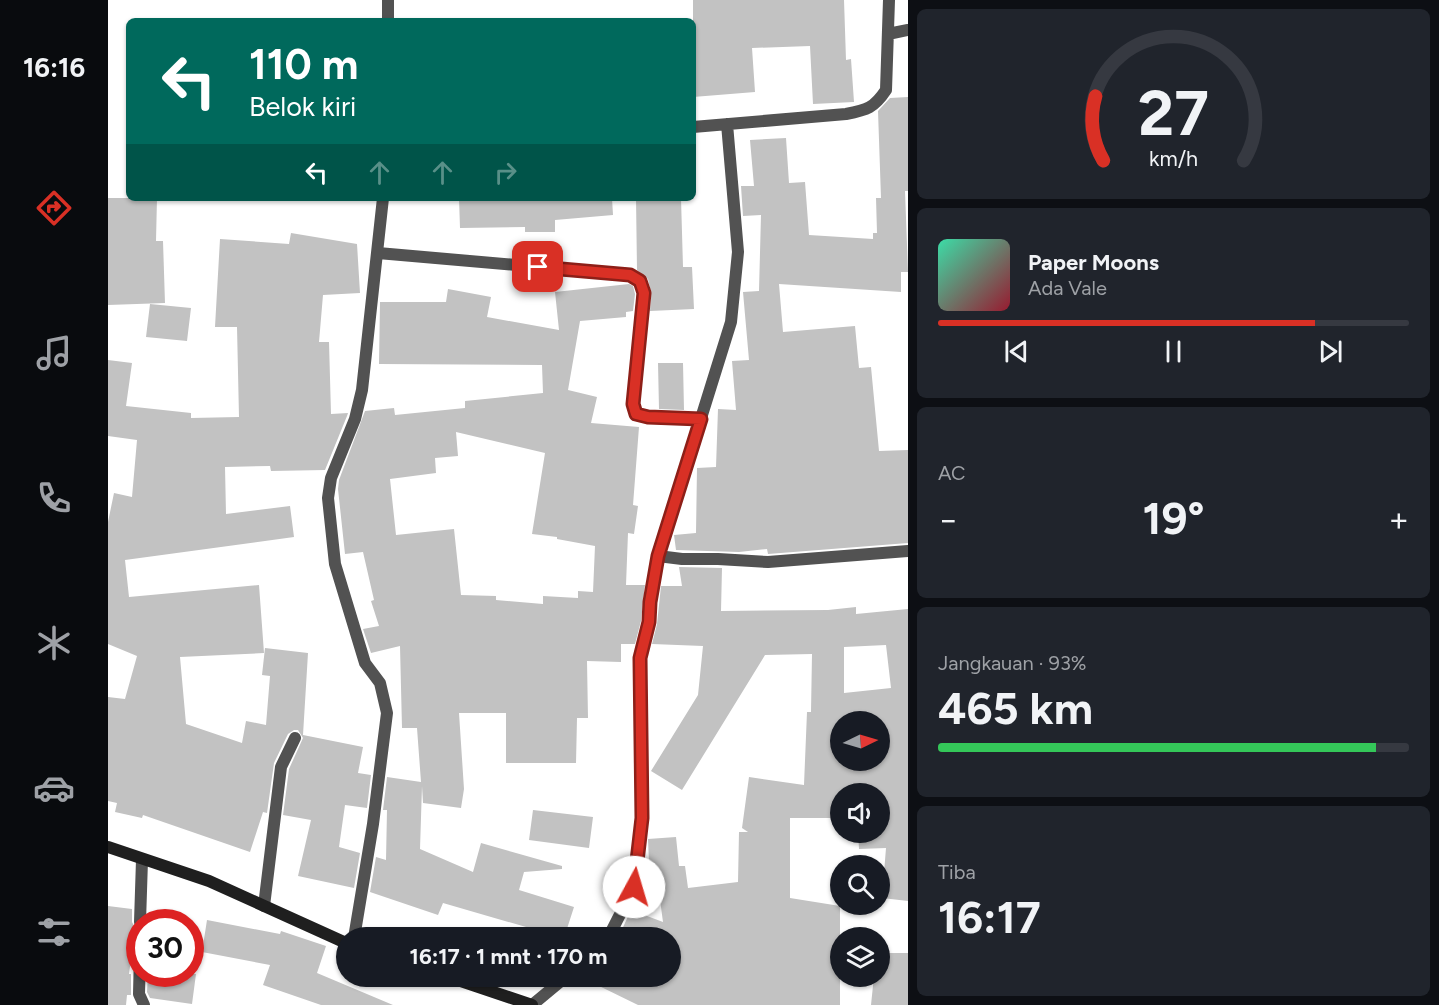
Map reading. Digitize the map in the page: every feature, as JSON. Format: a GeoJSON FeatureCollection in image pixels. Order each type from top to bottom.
{"type":"FeatureCollection","features":[{"type":"Feature","properties":{"kind":"street"},"geometry":{"type":"LineString","coordinates":[[387,0],[388,18]]}},
{"type":"Feature","properties":{"kind":"street"},"geometry":{"type":"LineString","coordinates":[[696,127],[846,114],[866,110],[878,101],[886,90],[889,0]]}},
{"type":"Feature","properties":{"kind":"street"},"geometry":{"type":"LineString","coordinates":[[888,34],[908,30]]}},
{"type":"Feature","properties":{"kind":"street"},"geometry":{"type":"LineString","coordinates":[[614,927],[634,887],[642,818],[640,658],[649,622],[658,556],[730,322],[738,252],[727,124]]}},
{"type":"Feature","properties":{"kind":"street"},"geometry":{"type":"LineString","coordinates":[[356,927],[373,824],[387,713],[380,683],[365,663],[335,564],[328,498],[331,478],[355,419],[362,390],[383,201]]}},
{"type":"Feature","properties":{"kind":"street"},"geometry":{"type":"LineString","coordinates":[[378,253],[630,275],[640,281],[644,293],[633,404],[636,414],[648,417],[701,419]]}},
{"type":"Feature","properties":{"kind":"street"},"geometry":{"type":"LineString","coordinates":[[658,556],[768,562],[908,551]]}},
{"type":"Feature","properties":{"kind":"street"},"geometry":{"type":"LineString","coordinates":[[264,906],[281,767],[294,738]]}},
{"type":"Feature","properties":{"kind":"street"},"geometry":{"type":"LineString","coordinates":[[108,848],[209,881],[336,938]]}},
{"type":"Feature","properties":{"kind":"street"},"geometry":{"type":"LineString","coordinates":[[140,909],[142,860]]}},
{"type":"Feature","properties":{"kind":"street"},"geometry":{"type":"LineString","coordinates":[[140,987],[144,1005]]}},
{"type":"Feature","properties":{"kind":"street"},"geometry":{"type":"LineString","coordinates":[[479,987],[532,1005],[554,987]]}},
{"type":"Feature","properties":{"kind":"building"},"geometry":{"type":"Polygon","coordinates":[[[693,0],[844,0],[846,60],[851,59],[854,102],[813,104],[810,46],[752,48],[755,92],[696,97],[696,18],[693,18],[693,0]]]}},
{"type":"Feature","properties":{"kind":"building"},"geometry":{"type":"Polygon","coordinates":[[[908,97],[908,191],[905,191],[908,272],[901,272],[901,292],[779,284],[783,332],[855,326],[859,368],[871,367],[879,451],[908,450],[908,543],[768,554],[767,549],[739,552],[676,550],[674,535],[696,533],[697,468],[716,467],[718,409],[736,410],[732,361],[749,360],[743,292],[759,291],[761,215],[743,216],[741,186],[754,186],[750,140],[786,138],[789,183],[805,182],[809,235],[873,239],[873,233],[877,233],[876,198],[881,198],[878,111],[890,98],[908,97]]]}},
{"type":"Feature","properties":{"kind":"building"},"geometry":{"type":"Polygon","coordinates":[[[108,198],[126,198],[126,201],[157,201],[156,241],[163,241],[165,303],[108,305],[108,198]]]}},
{"type":"Feature","properties":{"kind":"building"},"geometry":{"type":"Polygon","coordinates":[[[459,201],[612,201],[613,215],[555,220],[555,232],[525,232],[525,227],[460,228],[459,201]]]}},
{"type":"Feature","properties":{"kind":"building"},"geometry":{"type":"Polygon","coordinates":[[[636,201],[681,201],[683,267],[692,267],[694,309],[650,311],[651,293],[648,279],[637,270],[636,201]]]}},
{"type":"Feature","properties":{"kind":"building"},"geometry":{"type":"Polygon","coordinates":[[[291,233],[357,244],[360,293],[323,295],[319,342],[329,342],[331,414],[348,413],[325,470],[271,471],[270,466],[225,467],[226,514],[290,506],[294,537],[125,560],[129,597],[259,585],[264,653],[180,657],[186,724],[242,743],[246,721],[266,725],[270,676],[262,675],[265,648],[308,653],[303,735],[363,747],[358,773],[371,775],[367,808],[345,805],[339,847],[360,853],[354,888],[298,876],[311,820],[283,815],[289,769],[303,738],[298,730],[288,734],[274,763],[267,813],[263,812],[250,852],[143,815],[142,818],[115,812],[117,803],[108,801],[108,697],[125,699],[137,656],[108,644],[108,522],[114,493],[132,497],[137,440],[108,436],[108,360],[132,363],[126,406],[191,413],[191,418],[239,417],[237,327],[215,327],[220,239],[289,244],[291,233]]]}},
{"type":"Feature","properties":{"kind":"building"},"geometry":{"type":"Polygon","coordinates":[[[629,284],[633,286],[635,294],[633,311],[626,312],[626,317],[580,321],[568,390],[597,397],[591,423],[639,427],[633,505],[638,506],[634,534],[628,533],[626,585],[645,585],[641,621],[635,644],[621,644],[621,662],[587,661],[588,718],[577,718],[576,763],[506,763],[506,713],[459,713],[464,789],[461,808],[423,803],[422,786],[420,849],[473,872],[481,843],[562,866],[562,869],[524,872],[519,890],[574,907],[568,927],[526,927],[443,903],[438,915],[370,892],[376,857],[386,860],[387,810],[383,810],[387,777],[421,782],[417,728],[402,728],[400,646],[371,653],[363,629],[379,626],[371,601],[374,600],[363,552],[345,554],[338,489],[339,480],[365,411],[394,408],[395,415],[465,408],[465,401],[543,393],[542,365],[379,364],[380,302],[446,302],[448,289],[491,297],[487,317],[559,330],[555,292],[629,284]],[[456,432],[458,456],[435,458],[436,473],[390,479],[396,535],[454,529],[461,595],[496,596],[496,600],[543,604],[543,596],[578,598],[578,591],[593,592],[595,546],[532,534],[545,453],[456,432]]]}},
{"type":"Feature","properties":{"kind":"building"},"geometry":{"type":"Polygon","coordinates":[[[150,304],[191,308],[187,341],[146,337],[150,304]]]}},
{"type":"Feature","properties":{"kind":"building"},"geometry":{"type":"Polygon","coordinates":[[[658,363],[683,363],[684,410],[659,409],[658,363]]]}},
{"type":"Feature","properties":{"kind":"building"},"geometry":{"type":"Polygon","coordinates":[[[679,567],[722,568],[721,611],[828,610],[856,607],[856,614],[908,609],[908,901],[890,899],[890,855],[885,855],[886,848],[859,849],[859,843],[890,843],[890,783],[830,783],[830,818],[790,818],[790,898],[830,904],[830,915],[840,915],[840,927],[830,927],[830,987],[840,987],[840,1005],[638,1005],[601,987],[681,987],[681,927],[623,927],[631,910],[663,922],[655,863],[649,863],[648,839],[676,837],[679,866],[685,866],[688,888],[738,882],[739,832],[748,832],[742,828],[749,777],[804,785],[807,712],[811,712],[812,654],[765,655],[682,790],[651,771],[698,695],[703,646],[652,644],[657,624],[661,586],[682,586],[679,567]],[[886,645],[844,647],[844,693],[891,688],[886,645]]]}},
{"type":"Feature","properties":{"kind":"building"},"geometry":{"type":"Polygon","coordinates":[[[533,810],[593,817],[589,848],[529,840],[533,810]]]}},
{"type":"Feature","properties":{"kind":"building"},"geometry":{"type":"Polygon","coordinates":[[[108,906],[132,909],[126,909],[126,987],[131,987],[131,995],[127,995],[126,1005],[108,1005],[108,906]]]}},
{"type":"Feature","properties":{"kind":"building"},"geometry":{"type":"Polygon","coordinates":[[[207,920],[280,934],[281,931],[326,946],[317,973],[336,981],[336,987],[350,987],[393,1005],[321,1005],[263,985],[270,965],[204,952],[207,920]]]}},
{"type":"Feature","properties":{"kind":"building"},"geometry":{"type":"Polygon","coordinates":[[[890,953],[908,953],[908,1005],[871,1005],[873,987],[890,987],[890,953]]]}},
{"type":"Feature","properties":{"kind":"building"},"geometry":{"type":"Polygon","coordinates":[[[147,987],[194,987],[192,1004],[150,998],[147,987]]]}},
{"type":"Feature","properties":{"kind":"route"},"geometry":{"type":"LineString","coordinates":[[538,267],[630,275],[640,281],[644,293],[633,404],[636,414],[648,417],[701,419],[658,556],[649,622],[640,658],[642,818],[634,887]]}}]}
